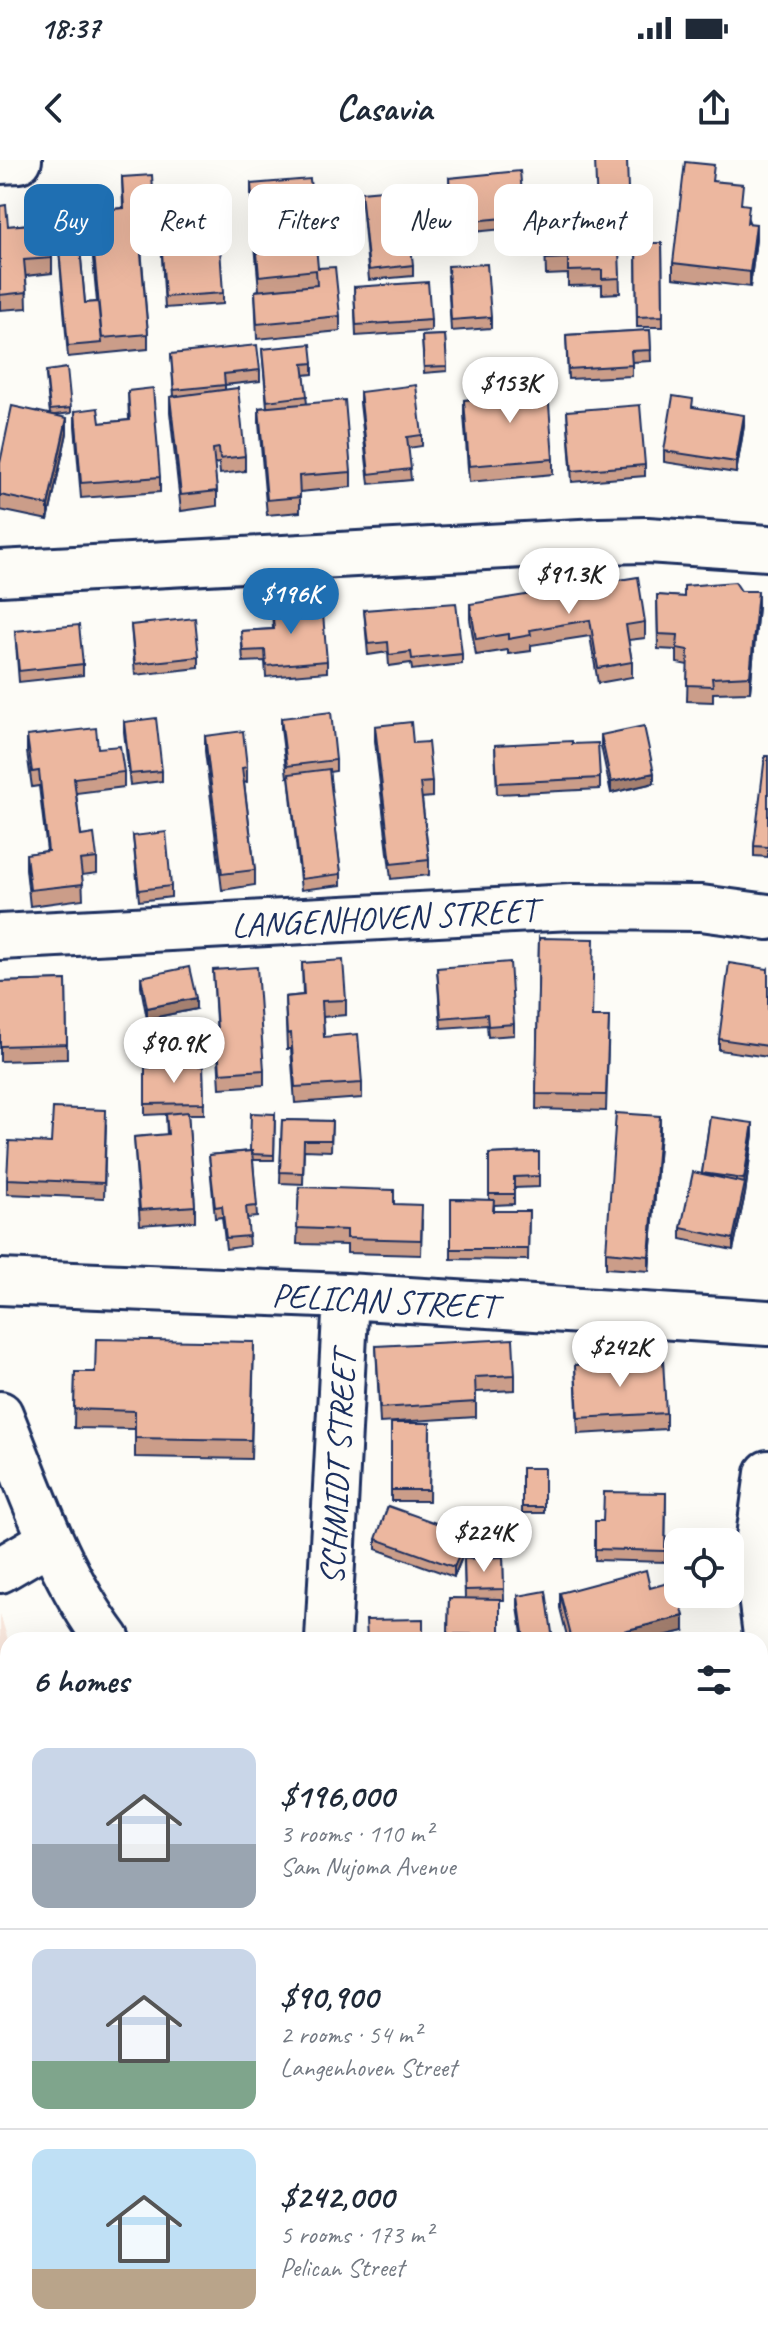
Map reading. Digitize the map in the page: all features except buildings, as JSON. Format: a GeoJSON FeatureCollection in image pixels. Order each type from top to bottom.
{"type":"FeatureCollection","features":[{"type":"Feature","properties":{"kind":"street"},"geometry":{"type":"LineString","coordinates":[[0,161],[19,160]]}},
{"type":"Feature","properties":{"kind":"street"},"geometry":{"type":"LineString","coordinates":[[0,573],[599,541],[663,541],[768,548]]}},
{"type":"Feature","properties":{"kind":"street","name":"LANGENHOVEN STREET"},"geometry":{"type":"LineString","coordinates":[[0,937],[571,907],[701,908],[768,917]]}},
{"type":"Feature","properties":{"kind":"street","name":"PELICAN STREET"},"geometry":{"type":"LineString","coordinates":[[0,1282],[346,1296],[768,1323]]}},
{"type":"Feature","properties":{"kind":"street","name":"SCHMIDT STREET"},"geometry":{"type":"LineString","coordinates":[[328,1632],[346,1296]]}},
{"type":"Feature","properties":{"kind":"street"},"geometry":{"type":"LineString","coordinates":[[0,1414],[51,1540],[102,1632]]}},
{"type":"Feature","properties":{"kind":"street"},"geometry":{"type":"LineString","coordinates":[[766,1632],[756,1558],[768,1473]]}},
{"type":"Feature","properties":{"kind":"street"},"geometry":{"type":"LineString","coordinates":[[0,1570],[51,1540]]}},
{"type":"Feature","properties":{"kind":"shaded area"},"geometry":{"type":"Polygon","coordinates":[[[0,1614],[6,1632],[0,1632],[0,1614]]]}}]}
